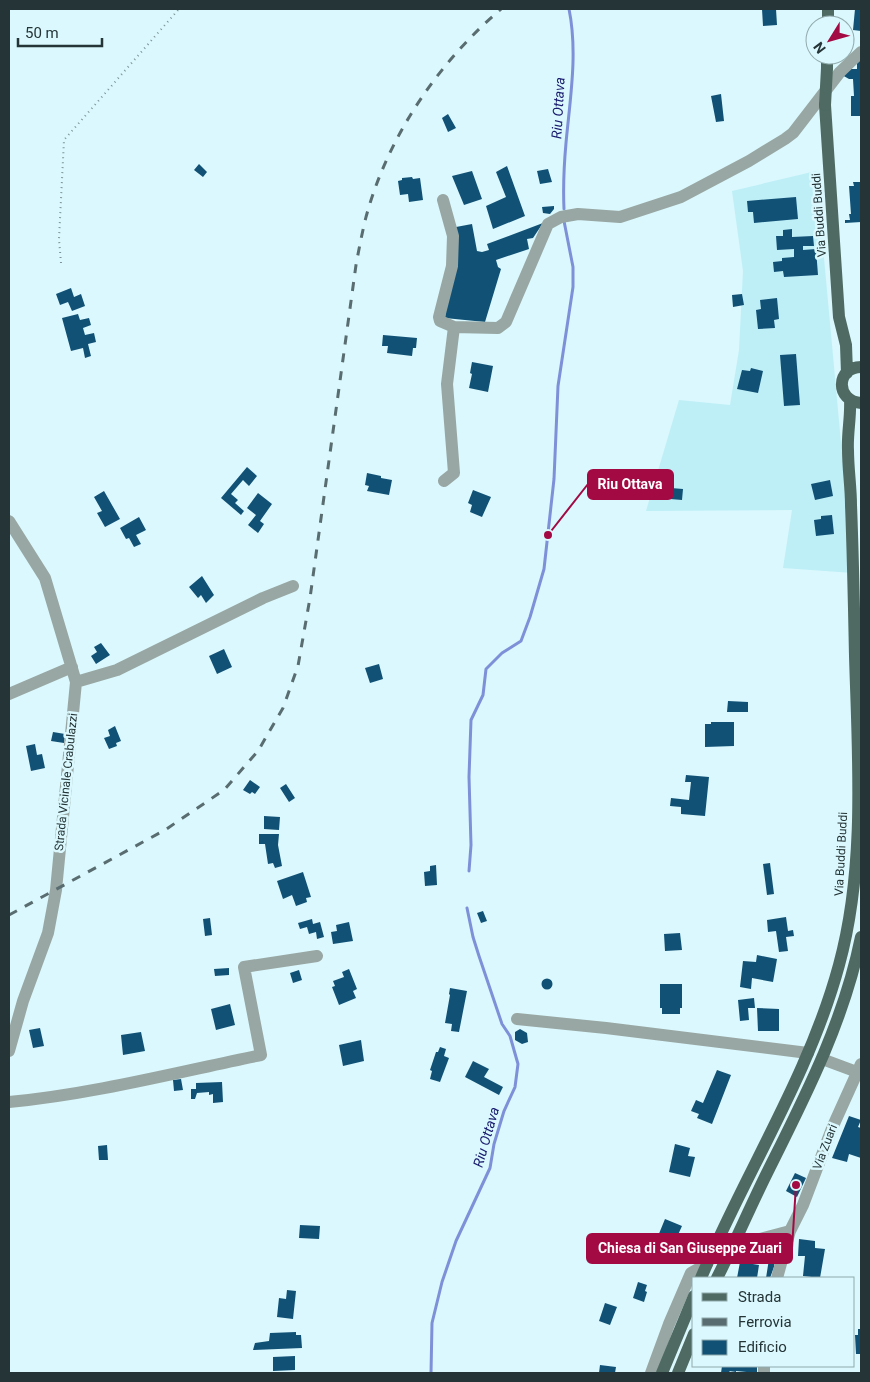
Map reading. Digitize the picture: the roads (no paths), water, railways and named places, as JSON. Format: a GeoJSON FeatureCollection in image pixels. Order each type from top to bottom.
{"type":"FeatureCollection","features":[{"type":"Feature","properties":{"kind":"main road","name":"Via Buddi Buddi"},"geometry":{"type":"LineString","coordinates":[[696,1276],[707,1264],[823,1019],[840,964],[851,914],[857,868],[857,719],[848,448],[851,417],[856,402],[846,397],[842,387],[847,373],[846,345],[839,317],[825,105],[827,65]]}},
{"type":"Feature","properties":{"kind":"main road"},"geometry":{"type":"LineString","coordinates":[[847,373],[851,369],[861,367]]}},
{"type":"Feature","properties":{"kind":"main road"},"geometry":{"type":"LineString","coordinates":[[718,1277],[822,1059],[838,1019],[855,967],[861,938]]}},
{"type":"Feature","properties":{"kind":"main road"},"geometry":{"type":"LineString","coordinates":[[662,1373],[692,1301]]}},
{"type":"Feature","properties":{"kind":"main road"},"geometry":{"type":"LineString","coordinates":[[678,1373],[692,1339]]}},
{"type":"Feature","properties":{"kind":"street"},"geometry":{"type":"LineString","coordinates":[[443,200],[453,236],[452,266],[439,317],[440,321],[454,327],[498,328],[506,322],[548,224],[561,217],[578,214],[620,217],[681,197],[749,161],[793,132],[840,72],[861,52]]}},
{"type":"Feature","properties":{"kind":"street"},"geometry":{"type":"LineString","coordinates":[[444,481],[454,473],[447,384],[454,327]]}},
{"type":"Feature","properties":{"kind":"street","name":"Strada Vicinale Crabulazzi"},"geometry":{"type":"LineString","coordinates":[[9,521],[45,578],[76,682],[56,890],[48,933],[22,1001],[9,1051]]}},
{"type":"Feature","properties":{"kind":"street"},"geometry":{"type":"LineString","coordinates":[[76,682],[117,670],[264,598],[293,586]]}},
{"type":"Feature","properties":{"kind":"street"},"geometry":{"type":"LineString","coordinates":[[9,694],[72,667]]}},
{"type":"Feature","properties":{"kind":"street"},"geometry":{"type":"LineString","coordinates":[[9,1102],[31,1100],[118,1084],[261,1055],[244,967],[317,956]]}},
{"type":"Feature","properties":{"kind":"street"},"geometry":{"type":"LineString","coordinates":[[517,1019],[808,1053]]}},
{"type":"Feature","properties":{"kind":"street"},"geometry":{"type":"LineString","coordinates":[[822,1059],[859,1068]]}},
{"type":"Feature","properties":{"kind":"street","name":"Via Zuari"},"geometry":{"type":"LineString","coordinates":[[776,1277],[790,1231],[803,1205],[833,1126],[859,1068]]}},
{"type":"Feature","properties":{"kind":"street"},"geometry":{"type":"LineString","coordinates":[[733,1246],[790,1231]]}},
{"type":"Feature","properties":{"kind":"street"},"geometry":{"type":"LineString","coordinates":[[651,1373],[669,1324],[692,1283]]}},
{"type":"Feature","properties":{"kind":"waterway","name":"Riu Ottava"},"geometry":{"type":"LineString","coordinates":[[564,209],[565,160],[573,59],[572,26],[569,9]]}},
{"type":"Feature","properties":{"kind":"waterway","name":"Riu Ottava"},"geometry":{"type":"LineString","coordinates":[[469,871],[471,845],[469,777],[471,720],[483,695],[486,669],[502,653],[521,641],[544,569],[554,479],[558,386],[573,287],[573,267],[564,221]]}},
{"type":"Feature","properties":{"kind":"waterway","name":"Riu Ottava"},"geometry":{"type":"LineString","coordinates":[[431,1373],[432,1323],[442,1282],[456,1241],[490,1168],[494,1144],[504,1111],[515,1087],[518,1064],[510,1036],[502,1024],[479,956],[467,908]]}},
{"type":"Feature","properties":{"kind":"railway"},"geometry":{"type":"LineString","coordinates":[[9,915],[165,830],[224,790],[258,751],[283,708],[298,666],[310,598],[356,265],[366,217],[388,158],[418,103],[456,53],[501,9]]}},
{"type":"Feature","properties":{"kind":"place","name":"Riu Ottava"},"geometry":{"type":"Point","coordinates":[548,535]}},
{"type":"Feature","properties":{"kind":"place","name":"Chiesa di San Giuseppe Zuari"},"geometry":{"type":"Point","coordinates":[796,1185]}}]}
